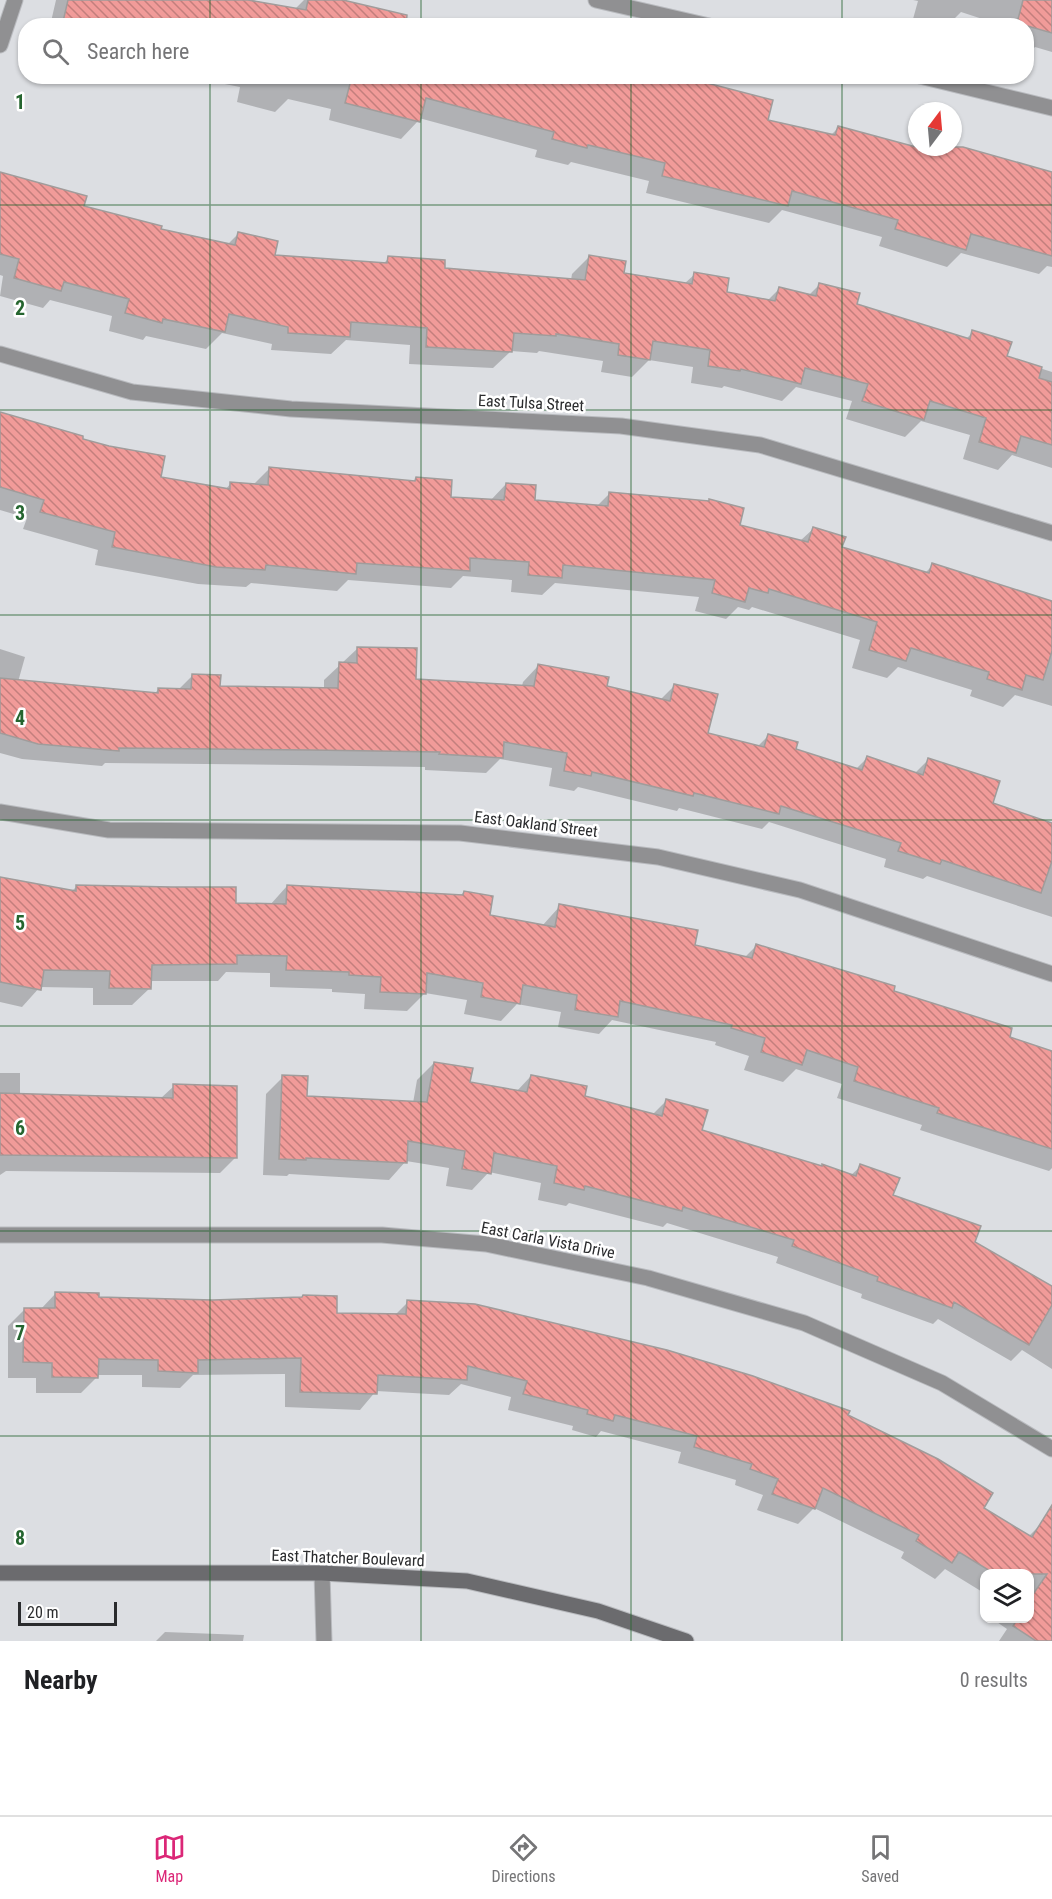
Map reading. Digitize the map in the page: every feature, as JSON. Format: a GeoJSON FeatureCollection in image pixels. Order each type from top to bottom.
{"type":"FeatureCollection","features":[{"type":"Feature","properties":{"kind":"street"},"geometry":{"type":"LineString","coordinates":[[0,45],[15,0]]}},
{"type":"Feature","properties":{"kind":"street"},"geometry":{"type":"LineString","coordinates":[[596,0],[674,18]]}},
{"type":"Feature","properties":{"kind":"street"},"geometry":{"type":"LineString","coordinates":[[953,84],[1052,108]]}},
{"type":"Feature","properties":{"kind":"street","name":"East Tulsa Street"},"geometry":{"type":"LineString","coordinates":[[0,354],[132,392],[291,409],[621,426],[760,445],[1052,534]]}},
{"type":"Feature","properties":{"kind":"street","name":"East Oakland Street"},"geometry":{"type":"LineString","coordinates":[[0,812],[109,830],[460,833],[658,857],[800,890],[1052,974]]}},
{"type":"Feature","properties":{"kind":"street","name":"East Carla Vista Drive"},"geometry":{"type":"LineString","coordinates":[[0,1235],[382,1235],[486,1244],[648,1278],[804,1323],[942,1383],[1052,1449]]}},
{"type":"Feature","properties":{"kind":"street","name":"East Thatcher Boulevard"},"geometry":{"type":"LineString","coordinates":[[0,1573],[322,1573],[467,1581],[598,1611],[686,1641]]}},
{"type":"Feature","properties":{"kind":"street"},"geometry":{"type":"LineString","coordinates":[[322,1573],[324,1641]]}},
{"type":"Feature","properties":{"kind":"building"},"geometry":{"type":"Polygon","coordinates":[[[68,0],[248,0],[306,10],[308,0],[343,0],[407,15],[407,18],[64,18],[68,0]]]}},
{"type":"Feature","properties":{"kind":"building"},"geometry":{"type":"Polygon","coordinates":[[[1023,0],[1052,0],[1052,33],[1034,28],[1034,18],[1018,18],[1023,0]]]}},
{"type":"Feature","properties":{"kind":"building"},"geometry":{"type":"Polygon","coordinates":[[[350,84],[711,84],[773,100],[768,120],[835,135],[838,126],[908,145],[908,156],[962,156],[963,147],[1052,172],[1052,256],[971,234],[966,250],[895,229],[898,220],[792,191],[788,206],[662,176],[665,163],[552,139],[554,132],[426,98],[420,122],[345,103],[350,84]]]}},
{"type":"Feature","properties":{"kind":"building"},"geometry":{"type":"Polygon","coordinates":[[[0,172],[87,196],[84,206],[162,226],[161,229],[235,245],[238,232],[278,241],[275,255],[387,263],[388,256],[445,260],[445,268],[585,280],[589,255],[626,261],[624,273],[692,284],[694,272],[729,278],[727,292],[775,301],[779,287],[816,296],[819,283],[860,293],[857,304],[970,339],[972,330],[1012,342],[1007,356],[1042,367],[1039,378],[1052,382],[1052,445],[1021,436],[1016,453],[979,442],[986,418],[930,401],[924,420],[862,401],[868,384],[805,368],[801,384],[741,369],[740,371],[708,366],[710,350],[653,341],[650,360],[618,355],[619,344],[556,334],[556,336],[514,333],[512,352],[426,347],[427,328],[351,322],[350,337],[288,333],[288,327],[229,314],[225,332],[163,319],[162,323],[125,313],[129,299],[64,282],[61,291],[14,278],[19,259],[0,254],[0,172]]]}},
{"type":"Feature","properties":{"kind":"building"},"geometry":{"type":"Polygon","coordinates":[[[0,412],[83,436],[83,439],[109,446],[165,456],[161,477],[230,489],[230,482],[268,485],[269,467],[415,481],[416,477],[452,480],[451,497],[504,500],[506,483],[536,485],[535,500],[608,506],[609,492],[709,501],[709,499],[744,508],[740,525],[808,542],[813,527],[846,537],[842,547],[929,573],[932,563],[1052,601],[1052,651],[1043,680],[1026,675],[1022,690],[987,679],[989,672],[911,648],[906,661],[869,650],[877,622],[769,589],[768,593],[749,588],[745,602],[712,593],[715,580],[563,565],[562,578],[528,575],[529,562],[470,558],[470,571],[357,563],[356,574],[266,565],[265,570],[216,567],[112,547],[115,532],[40,512],[44,500],[0,487],[0,412]]]}},
{"type":"Feature","properties":{"kind":"building"},"geometry":{"type":"Polygon","coordinates":[[[357,647],[417,648],[416,679],[534,686],[538,664],[609,677],[607,686],[670,701],[674,684],[718,694],[708,733],[764,747],[768,734],[798,742],[796,749],[862,770],[867,756],[923,775],[928,758],[1000,781],[993,803],[1052,823],[1052,861],[1041,893],[942,860],[940,864],[898,851],[901,843],[781,806],[779,814],[694,793],[693,796],[592,772],[591,776],[564,771],[567,753],[504,742],[503,758],[439,754],[440,752],[119,748],[119,751],[38,744],[0,733],[0,678],[158,693],[158,688],[191,689],[192,674],[221,675],[220,686],[338,688],[339,662],[357,663],[357,647]]]}},
{"type":"Feature","properties":{"kind":"building"},"geometry":{"type":"Polygon","coordinates":[[[0,877],[76,891],[76,885],[236,887],[236,903],[286,904],[287,885],[463,895],[464,891],[493,896],[490,915],[555,927],[559,904],[698,930],[695,945],[752,958],[756,944],[895,986],[894,991],[1012,1028],[1010,1037],[1052,1051],[1052,1149],[937,1113],[939,1108],[854,1081],[858,1067],[807,1050],[802,1065],[761,1052],[765,1038],[731,1028],[732,1025],[620,1001],[618,1017],[575,1010],[577,995],[523,985],[520,1004],[481,997],[483,983],[427,973],[426,994],[380,992],[381,977],[349,975],[349,972],[286,970],[287,956],[237,955],[237,964],[152,965],[151,989],[109,988],[110,971],[44,970],[41,990],[0,982],[0,877]]]}},
{"type":"Feature","properties":{"kind":"building"},"geometry":{"type":"Polygon","coordinates":[[[434,1062],[473,1068],[470,1082],[527,1092],[531,1075],[587,1086],[585,1096],[662,1116],[666,1099],[708,1110],[702,1130],[856,1176],[860,1164],[900,1178],[893,1195],[981,1226],[975,1242],[1052,1286],[1052,1305],[1029,1345],[954,1302],[952,1308],[877,1281],[878,1277],[792,1246],[794,1240],[683,1207],[682,1211],[585,1186],[584,1190],[554,1183],[557,1166],[494,1153],[491,1174],[462,1169],[465,1151],[408,1141],[407,1163],[306,1158],[306,1160],[279,1159],[282,1075],[308,1076],[307,1096],[427,1102],[434,1062]]]}},
{"type":"Feature","properties":{"kind":"building"},"geometry":{"type":"Polygon","coordinates":[[[173,1084],[237,1086],[237,1158],[0,1155],[0,1093],[173,1098],[173,1084]]]}},
{"type":"Feature","properties":{"kind":"building"},"geometry":{"type":"Polygon","coordinates":[[[55,1292],[99,1293],[99,1297],[213,1300],[302,1297],[303,1295],[337,1296],[337,1313],[406,1314],[407,1300],[475,1304],[667,1350],[753,1376],[850,1411],[848,1415],[938,1459],[993,1493],[984,1508],[1032,1537],[1052,1505],[1052,1641],[1036,1641],[1013,1626],[1015,1623],[1034,1623],[1034,1593],[1047,1574],[1034,1574],[1034,1569],[987,1569],[959,1552],[952,1563],[916,1541],[919,1535],[823,1488],[815,1509],[772,1494],[778,1479],[750,1469],[752,1464],[694,1447],[697,1436],[615,1415],[613,1421],[587,1414],[588,1410],[523,1394],[527,1381],[468,1366],[467,1380],[378,1375],[377,1394],[300,1392],[301,1358],[198,1360],[198,1373],[158,1371],[158,1360],[99,1359],[98,1378],[52,1377],[52,1363],[23,1362],[24,1308],[55,1308],[55,1292]]]}}]}
